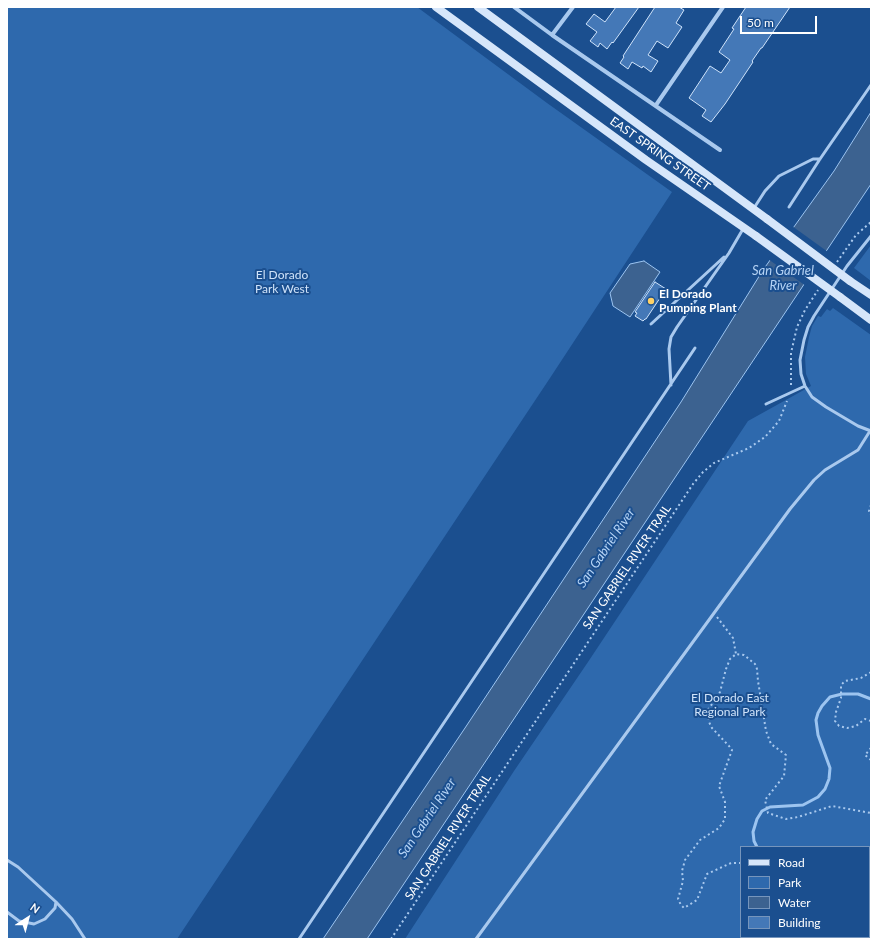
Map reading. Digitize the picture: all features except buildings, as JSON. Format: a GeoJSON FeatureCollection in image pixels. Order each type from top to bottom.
{"type":"FeatureCollection","features":[{"type":"Feature","properties":{"kind":"main road","name":"EAST SPRING STREET"},"geometry":{"type":"LineString","coordinates":[[436,7],[646,160],[744,227],[871,320]]}},
{"type":"Feature","properties":{"kind":"main road","name":"EAST SPRING STREET"},"geometry":{"type":"LineString","coordinates":[[478,7],[871,295]]}},
{"type":"Feature","properties":{"kind":"street"},"geometry":{"type":"LineString","coordinates":[[514,7],[552,35],[720,150]]}},
{"type":"Feature","properties":{"kind":"street"},"geometry":{"type":"LineString","coordinates":[[552,35],[573,7]]}},
{"type":"Feature","properties":{"kind":"street"},"geometry":{"type":"LineString","coordinates":[[656,105],[724,7]]}},
{"type":"Feature","properties":{"kind":"lane"},"geometry":{"type":"LineString","coordinates":[[789,207],[871,85]]}},
{"type":"Feature","properties":{"kind":"lane"},"geometry":{"type":"LineString","coordinates":[[753,209],[765,191],[779,176],[813,159],[820,159]]}},
{"type":"Feature","properties":{"kind":"lane"},"geometry":{"type":"LineString","coordinates":[[671,385],[669,349],[671,337],[729,253],[744,227]]}},
{"type":"Feature","properties":{"kind":"lane"},"geometry":{"type":"LineString","coordinates":[[476,939],[790,509],[804,491],[825,470],[858,450],[871,431],[858,426],[812,397],[805,386],[801,374],[800,360],[808,327],[822,302],[847,266],[871,236]]}},
{"type":"Feature","properties":{"kind":"lane"},"geometry":{"type":"LineString","coordinates":[[651,324],[729,253]]}},
{"type":"Feature","properties":{"kind":"lane"},"geometry":{"type":"LineString","coordinates":[[299,939],[695,348]]}},
{"type":"Feature","properties":{"kind":"lane"},"geometry":{"type":"LineString","coordinates":[[766,404],[805,386]]}},
{"type":"Feature","properties":{"kind":"lane"},"geometry":{"type":"LineString","coordinates":[[7,860],[18,867],[56,902],[72,919],[85,939]]}},
{"type":"Feature","properties":{"kind":"lane"},"geometry":{"type":"LineString","coordinates":[[7,912],[19,921],[34,924],[45,919],[55,908],[56,902]]}},
{"type":"Feature","properties":{"kind":"path"},"geometry":{"type":"LineString","coordinates":[[834,266],[851,240],[871,222]]}},
{"type":"Feature","properties":{"kind":"path","name":"SAN GABRIEL RIVER TRAIL"},"geometry":{"type":"LineString","coordinates":[[390,939],[702,472],[714,463],[749,448],[765,437],[779,421],[784,411],[789,394],[791,377],[790,354],[796,326],[821,285]]}},
{"type":"Feature","properties":{"kind":"path"},"geometry":{"type":"LineString","coordinates":[[871,505],[871,515]]}},
{"type":"Feature","properties":{"kind":"path"},"geometry":{"type":"LineString","coordinates":[[713,614],[719,619],[733,638],[736,654]]}},
{"type":"Feature","properties":{"kind":"path"},"geometry":{"type":"LineString","coordinates":[[740,863],[731,863],[707,874],[697,900],[684,908],[681,905],[678,899],[683,881],[682,871],[685,860],[700,840],[719,828],[726,819],[725,802],[718,786],[732,750],[712,728],[708,710],[720,692],[730,659],[736,654],[744,655],[755,664],[766,731],[771,744],[786,755],[784,776],[765,800],[768,813],[786,819],[832,806],[871,813]]}},
{"type":"Feature","properties":{"kind":"path"},"geometry":{"type":"LineString","coordinates":[[871,672],[861,678],[845,681],[841,685],[841,698],[836,712],[835,721],[839,726],[847,728],[856,726],[865,719],[871,721]]}},
{"type":"Feature","properties":{"kind":"path"},"geometry":{"type":"LineString","coordinates":[[871,748],[865,755],[871,760]]}},
{"type":"Feature","properties":{"kind":"green space","name":"El Dorado Park West"},"geometry":{"type":"Polygon","coordinates":[[[7,7],[417,7],[547,103],[672,192],[177,939],[7,939],[7,7]]]}},
{"type":"Feature","properties":{"kind":"green space"},"geometry":{"type":"Polygon","coordinates":[[[871,245],[871,281],[854,268],[871,245]]]}},
{"type":"Feature","properties":{"kind":"green space","name":"El Dorado East Regional Park"},"geometry":{"type":"Polygon","coordinates":[[[833,308],[871,335],[871,939],[405,939],[514,771],[748,421],[811,386],[806,374],[805,357],[809,337],[812,326],[818,316],[821,317],[827,309],[830,311],[833,308]]]}},
{"type":"Feature","properties":{"kind":"water","name":"San Gabriel River"},"geometry":{"type":"Polygon","coordinates":[[[871,112],[871,184],[367,939],[323,939],[681,402],[763,270],[834,171],[871,112]]]}},
{"type":"Feature","properties":{"kind":"water"},"geometry":{"type":"Polygon","coordinates":[[[644,261],[660,272],[630,317],[613,306],[610,293],[630,264],[644,261]]]}},
{"type":"Feature","properties":{"kind":"pier"},"geometry":{"type":"Polygon","coordinates":[[[792,226],[828,252],[806,286],[768,259],[792,226]]]}},
{"type":"Feature","properties":{"kind":"waterway"},"geometry":{"type":"LineString","coordinates":[[756,846],[754,841],[753,832],[757,819],[762,811],[770,807],[803,805],[818,797],[825,789],[829,779],[830,768],[818,735],[816,720],[822,706],[830,697],[842,694],[858,694],[871,699]]}},
{"type":"Feature","properties":{"kind":"place","name":"El Dorado Pumping Plant"},"geometry":{"type":"Point","coordinates":[651,301]}}]}
